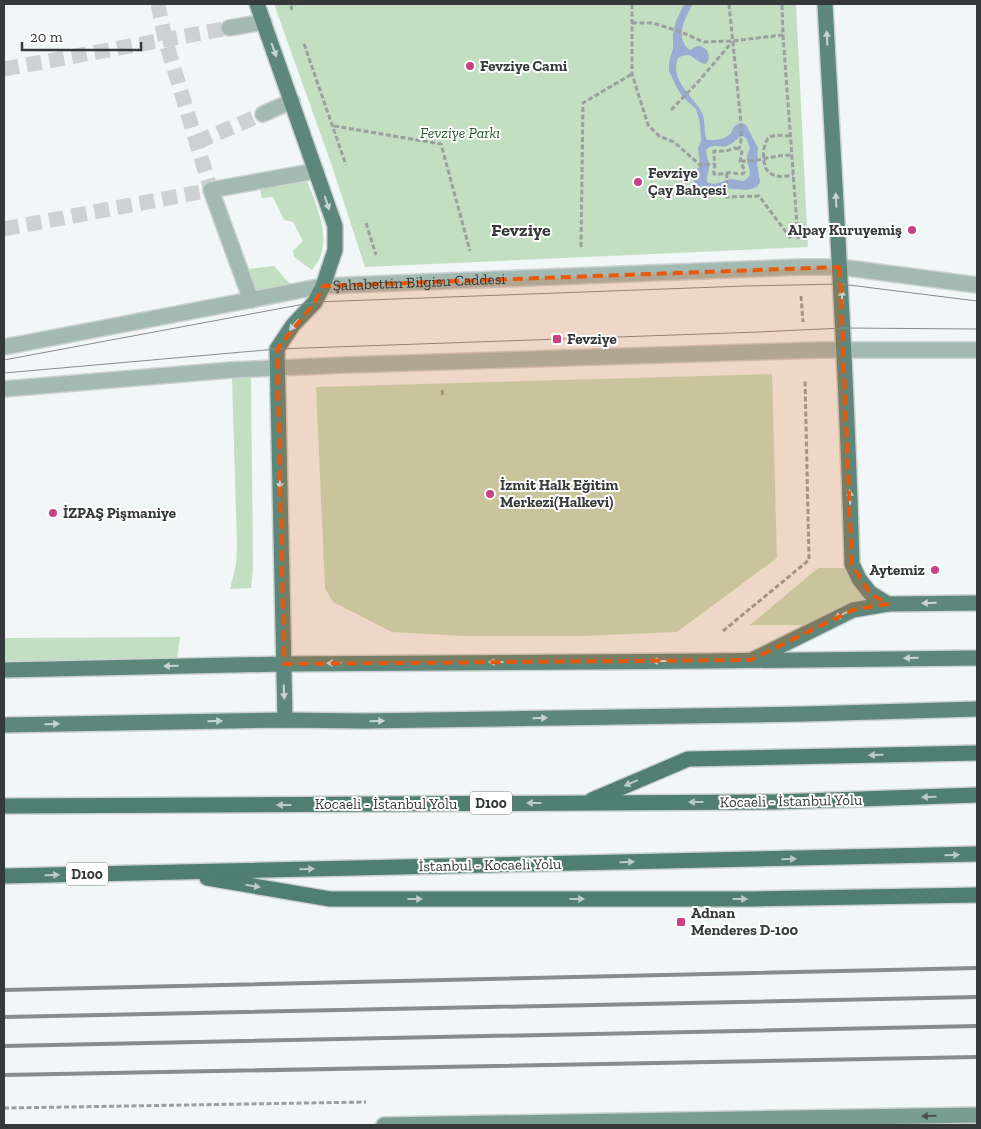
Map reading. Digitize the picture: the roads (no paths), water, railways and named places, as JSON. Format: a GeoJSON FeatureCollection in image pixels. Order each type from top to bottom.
{"type":"FeatureCollection","features":[{"type":"Feature","properties":{"kind":"highway"},"geometry":{"type":"LineString","coordinates":[[586,803],[688,759],[977,753]]}},
{"type":"Feature","properties":{"kind":"highway","name":"Kocaeli - İstanbul Yolu"},"geometry":{"type":"LineString","coordinates":[[4,806],[773,802],[977,795]]}},
{"type":"Feature","properties":{"kind":"highway","name":"İstanbul - Kocaeli Yolu"},"geometry":{"type":"LineString","coordinates":[[4,876],[977,854]]}},
{"type":"Feature","properties":{"kind":"highway"},"geometry":{"type":"LineString","coordinates":[[171,872],[330,899],[753,899],[977,895]]}},
{"type":"Feature","properties":{"kind":"main road"},"geometry":{"type":"LineString","coordinates":[[258,4],[335,226],[335,250],[323,286],[315,302],[293,325],[277,349],[285,720]]}},
{"type":"Feature","properties":{"kind":"main road"},"geometry":{"type":"LineString","coordinates":[[825,4],[840,266],[852,564],[859,579],[870,592],[888,604]]}},
{"type":"Feature","properties":{"kind":"main road"},"geometry":{"type":"LineString","coordinates":[[751,660],[853,610],[888,604],[977,603]]}},
{"type":"Feature","properties":{"kind":"main road"},"geometry":{"type":"LineString","coordinates":[[4,670],[284,664],[977,658]]}},
{"type":"Feature","properties":{"kind":"main road"},"geometry":{"type":"LineString","coordinates":[[4,725],[285,720],[363,721],[977,710]]}},
{"type":"Feature","properties":{"kind":"main road"},"geometry":{"type":"LineString","coordinates":[[384,1125],[977,1115]]}},
{"type":"Feature","properties":{"kind":"street"},"geometry":{"type":"LineString","coordinates":[[229,28],[264,22]]}},
{"type":"Feature","properties":{"kind":"street"},"geometry":{"type":"LineString","coordinates":[[263,114],[292,101]]}},
{"type":"Feature","properties":{"kind":"street"},"geometry":{"type":"LineString","coordinates":[[251,300],[211,190],[316,170]]}},
{"type":"Feature","properties":{"kind":"street","name":"Şahabettin Bilgisu Caddesi"},"geometry":{"type":"LineString","coordinates":[[4,346],[323,286],[800,266],[840,266],[977,285]]}},
{"type":"Feature","properties":{"kind":"street"},"geometry":{"type":"LineString","coordinates":[[4,389],[231,370],[278,368],[804,351],[977,350]]}},
{"type":"Feature","properties":{"kind":"water"},"geometry":{"type":"Polygon","coordinates":[[[684,4],[693,4],[682,28],[683,40],[690,50],[698,46],[707,50],[709,59],[706,64],[687,55],[678,58],[676,66],[679,81],[702,113],[707,140],[725,137],[730,134],[736,125],[741,123],[746,125],[758,148],[757,164],[760,182],[757,187],[747,190],[723,188],[712,192],[702,192],[696,186],[694,180],[700,165],[698,148],[701,141],[700,124],[696,109],[683,97],[669,71],[676,21],[684,4]],[[742,136],[726,146],[712,146],[706,150],[709,166],[707,182],[716,184],[731,179],[744,181],[748,178],[750,173],[747,156],[750,148],[746,138],[742,136]]]}},
{"type":"Feature","properties":{"kind":"tunnel"},"geometry":{"type":"LineString","coordinates":[[4,229],[211,190],[165,39],[158,4]]}},
{"type":"Feature","properties":{"kind":"tunnel"},"geometry":{"type":"LineString","coordinates":[[4,69],[229,28]]}},
{"type":"Feature","properties":{"kind":"tunnel"},"geometry":{"type":"LineString","coordinates":[[197,142],[263,114]]}},
{"type":"Feature","properties":{"kind":"tram line"},"geometry":{"type":"LineString","coordinates":[[4,360],[315,302],[841,284],[977,301]]}},
{"type":"Feature","properties":{"kind":"tram line"},"geometry":{"type":"LineString","coordinates":[[4,373],[277,349],[843,328],[977,329]]}},
{"type":"Feature","properties":{"kind":"railway"},"geometry":{"type":"LineString","coordinates":[[4,990],[977,968]]}},
{"type":"Feature","properties":{"kind":"railway"},"geometry":{"type":"LineString","coordinates":[[4,1017],[977,997]]}},
{"type":"Feature","properties":{"kind":"railway"},"geometry":{"type":"LineString","coordinates":[[4,1046],[977,1026]]}},
{"type":"Feature","properties":{"kind":"railway"},"geometry":{"type":"LineString","coordinates":[[4,1075],[977,1057]]}},
{"type":"Feature","properties":{"kind":"place","name":"Fevziye Cami"},"geometry":{"type":"Point","coordinates":[470,66]}},
{"type":"Feature","properties":{"kind":"place","name":"Fevziye Çay Bahçesi"},"geometry":{"type":"Point","coordinates":[638,182]}},
{"type":"Feature","properties":{"kind":"place","name":"Alpay Kuruyemiş"},"geometry":{"type":"Point","coordinates":[912,230]}},
{"type":"Feature","properties":{"kind":"place","name":"Fevziye"},"geometry":{"type":"Point","coordinates":[557,339]}},
{"type":"Feature","properties":{"kind":"place","name":"İzmit Halk Eğitim Merkezi(Halkevi)"},"geometry":{"type":"Point","coordinates":[490,494]}},
{"type":"Feature","properties":{"kind":"place","name":"İZPAŞ Pişmaniye"},"geometry":{"type":"Point","coordinates":[53,513]}},
{"type":"Feature","properties":{"kind":"place","name":"Aytemiz"},"geometry":{"type":"Point","coordinates":[935,570]}},
{"type":"Feature","properties":{"kind":"place","name":"Adnan Menderes D-100"},"geometry":{"type":"Point","coordinates":[681,922]}},
{"type":"Feature","properties":{"kind":"district","name":"Fevziye"},"geometry":{"type":"Point","coordinates":[521,230]}},
{"type":"Feature","properties":{"kind":"park label","name":"Fevziye Parkı"},"geometry":{"type":"Point","coordinates":[460,133]}}]}
